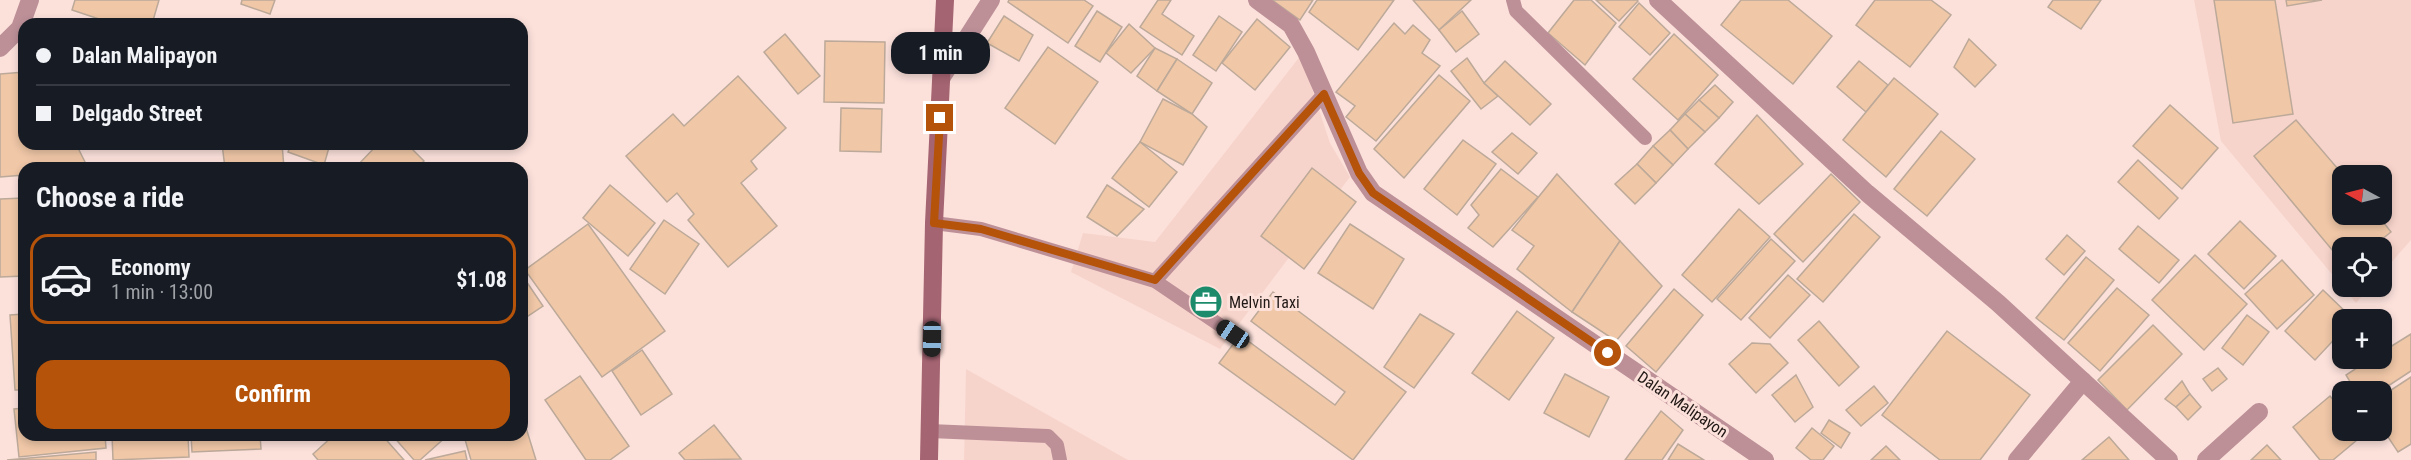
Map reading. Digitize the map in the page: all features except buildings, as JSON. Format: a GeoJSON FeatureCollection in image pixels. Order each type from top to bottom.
{"type":"FeatureCollection","features":[{"type":"Feature","properties":{"kind":"street"},"geometry":{"type":"LineString","coordinates":[[24,18],[30,0]]}},
{"type":"Feature","properties":{"kind":"street"},"geometry":{"type":"LineString","coordinates":[[929,460],[934,223],[945,0]]}},
{"type":"Feature","properties":{"kind":"street"},"geometry":{"type":"LineString","coordinates":[[942,76],[991,0]]}},
{"type":"Feature","properties":{"kind":"street","name":"Dalan Malipayon"},"geometry":{"type":"LineString","coordinates":[[1257,0],[1291,25],[1359,173],[1373,193],[1765,460]]}},
{"type":"Feature","properties":{"kind":"street"},"geometry":{"type":"LineString","coordinates":[[1658,0],[1867,193],[1998,303],[2169,460]]}},
{"type":"Feature","properties":{"kind":"street"},"geometry":{"type":"LineString","coordinates":[[0,48],[18,30]]}},
{"type":"Feature","properties":{"kind":"street"},"geometry":{"type":"LineString","coordinates":[[2017,460],[2083,381]]}},
{"type":"Feature","properties":{"kind":"street"},"geometry":{"type":"LineString","coordinates":[[2206,460],[2259,412]]}},
{"type":"Feature","properties":{"kind":"lane"},"geometry":{"type":"LineString","coordinates":[[1513,0],[1516,11],[1645,138]]}},
{"type":"Feature","properties":{"kind":"lane"},"geometry":{"type":"LineString","coordinates":[[1155,280],[1324,94]]}},
{"type":"Feature","properties":{"kind":"lane"},"geometry":{"type":"LineString","coordinates":[[934,223],[981,229],[1155,280],[1233,334]]}},
{"type":"Feature","properties":{"kind":"lane"},"geometry":{"type":"LineString","coordinates":[[930,431],[1048,436],[1057,445],[1060,460]]}},
{"type":"Feature","properties":{"kind":"shaded area"},"geometry":{"type":"Polygon","coordinates":[[[2194,0],[2411,0],[2411,240],[2392,262],[2392,237],[2332,237],[2332,274],[2221,141],[2194,0]]]}},
{"type":"Feature","properties":{"kind":"shaded area"},"geometry":{"type":"Polygon","coordinates":[[[1301,55],[1330,143],[1350,177],[1220,349],[1071,272],[1083,233],[1155,242],[1301,55]]]}},
{"type":"Feature","properties":{"kind":"shaded area"},"geometry":{"type":"Polygon","coordinates":[[[2351,297],[2361,297],[2356,303],[2351,297]]]}},
{"type":"Feature","properties":{"kind":"shaded area"},"geometry":{"type":"Polygon","coordinates":[[[966,369],[1128,460],[964,460],[966,369]]]}},
{"type":"Feature","properties":{"kind":"place","name":"Melvin Taxi"},"geometry":{"type":"Point","coordinates":[1206,302]}},
{"type":"Feature","properties":{"kind":"route"},"geometry":{"type":"LineString","coordinates":[[940,118],[934,223],[981,229],[1114,266],[1155,280],[1324,94],[1359,173],[1373,193],[1608,353]]}}]}
